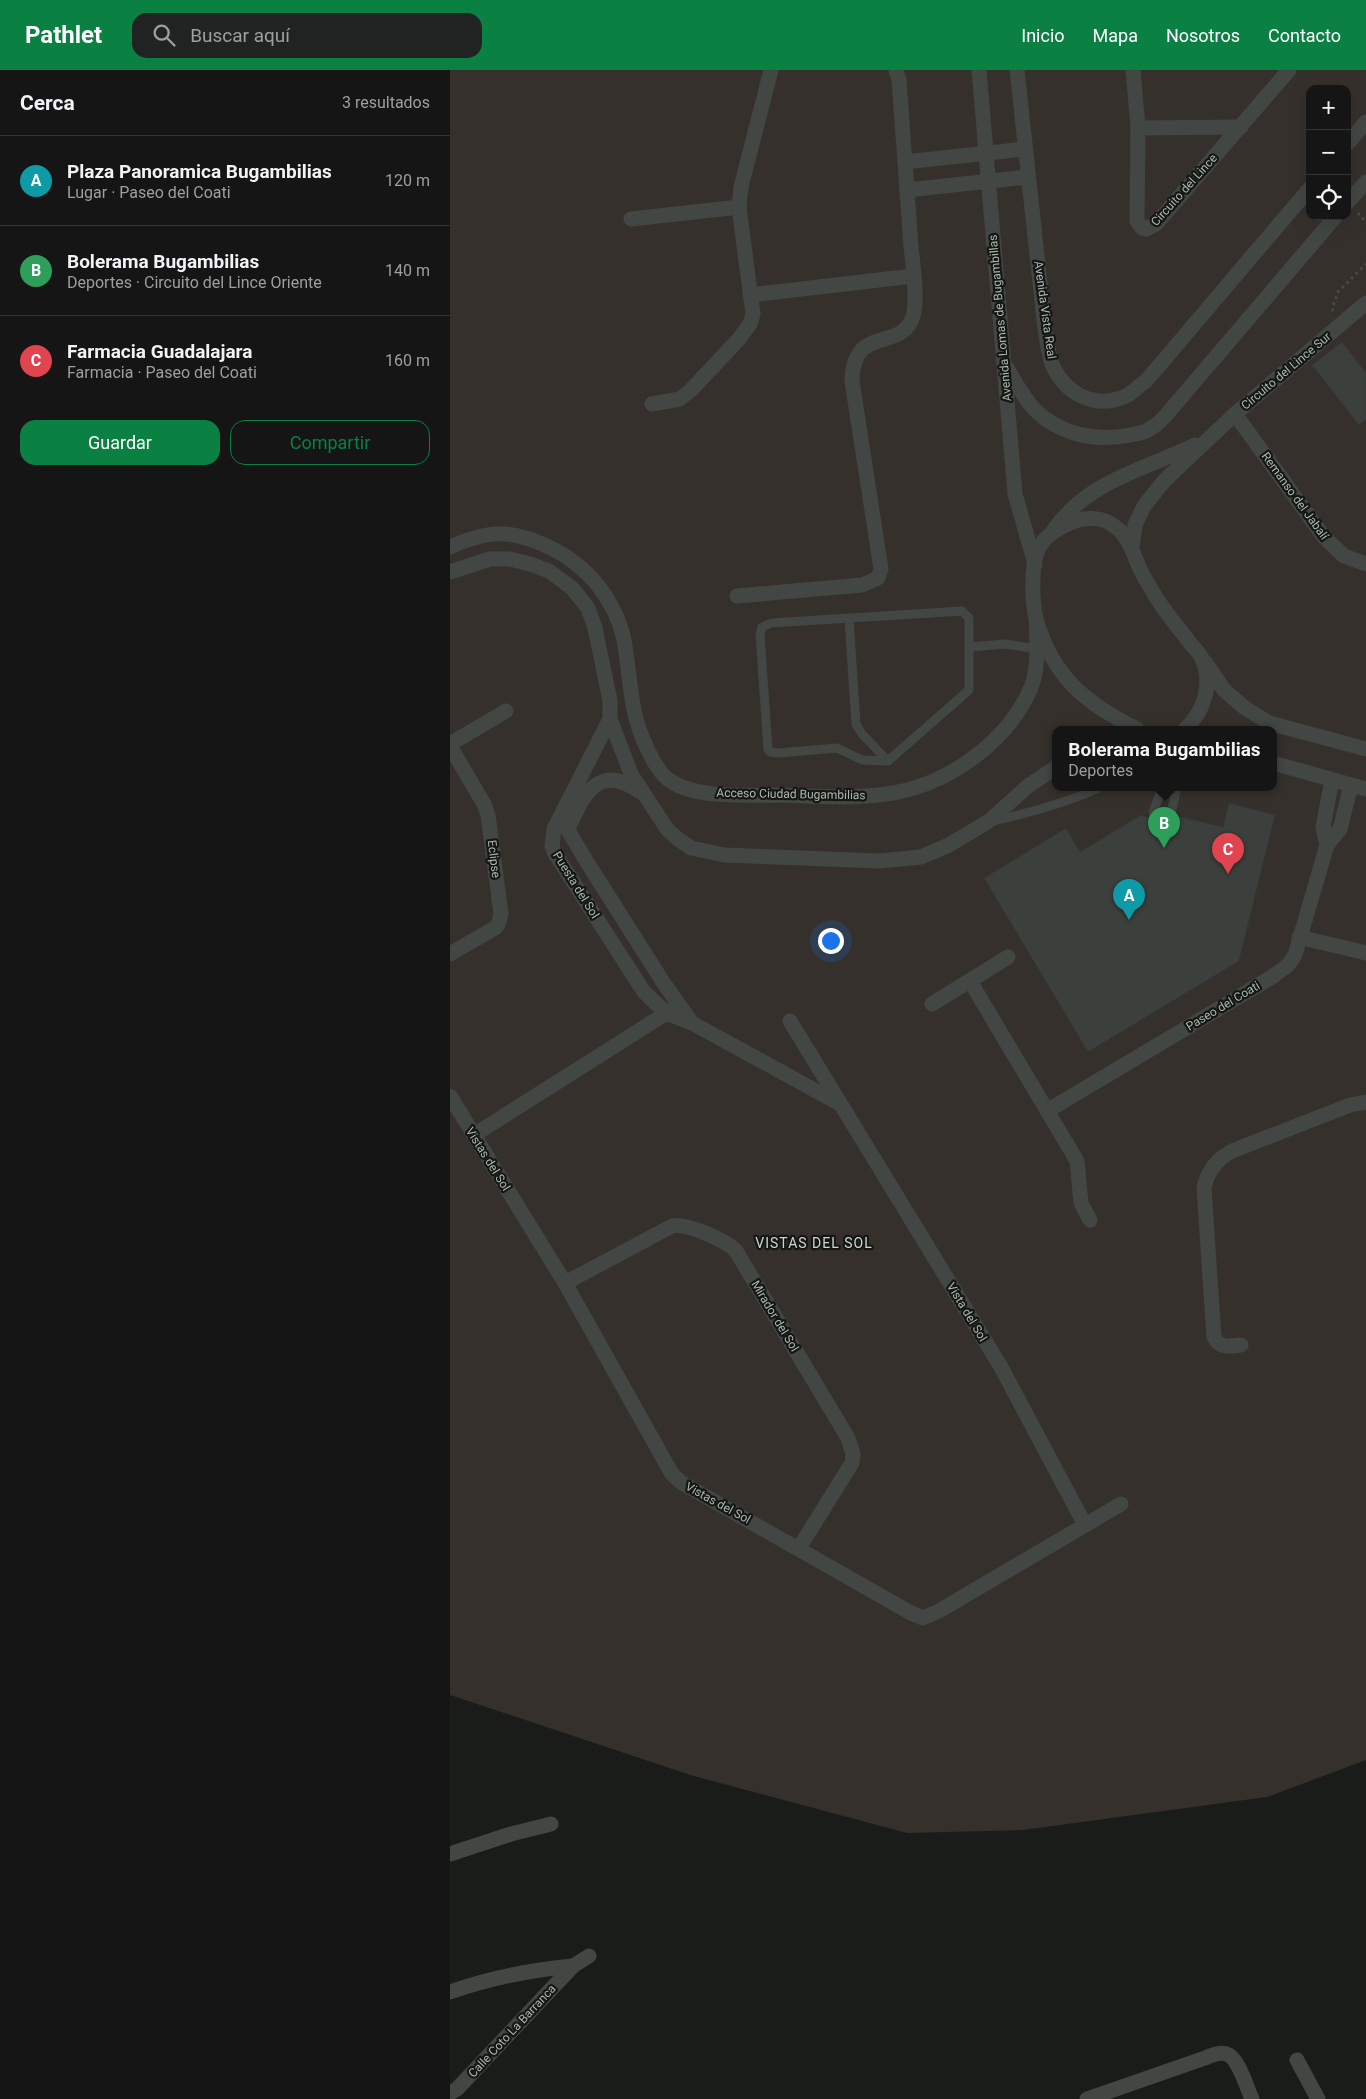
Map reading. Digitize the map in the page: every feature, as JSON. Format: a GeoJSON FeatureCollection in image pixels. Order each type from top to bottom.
{"type":"FeatureCollection","features":[{"type":"Feature","properties":{"kind":"street"},"geometry":{"type":"LineString","coordinates":[[652,404],[680,399],[739,339],[750,324],[752,314],[739,207],[741,187],[771,70]]}},
{"type":"Feature","properties":{"kind":"street"},"geometry":{"type":"LineString","coordinates":[[738,596],[862,585],[878,578],[881,560],[852,381],[852,369],[862,349],[873,342],[897,336],[905,330],[914,314],[914,276],[899,80],[896,70]]}},
{"type":"Feature","properties":{"kind":"street","name":"Avenida Lomas de Bugambillas"},"geometry":{"type":"LineString","coordinates":[[979,70],[1015,494],[1035,564]]}},
{"type":"Feature","properties":{"kind":"street","name":"Avenida Vista Real"},"geometry":{"type":"LineString","coordinates":[[1017,70],[1045,329],[1051,362],[1060,380],[1069,390],[1084,397],[1096,400],[1113,400],[1128,394],[1146,380],[1306,193]]}},
{"type":"Feature","properties":{"kind":"street","name":"Circuito del Lince"},"geometry":{"type":"LineString","coordinates":[[1134,70],[1138,128],[1138,221],[1142,228],[1146,229],[1156,224],[1289,70]]}},
{"type":"Feature","properties":{"kind":"street"},"geometry":{"type":"LineString","coordinates":[[1351,139],[1366,122]]}},
{"type":"Feature","properties":{"kind":"street"},"geometry":{"type":"LineString","coordinates":[[1138,128],[1241,126]]}},
{"type":"Feature","properties":{"kind":"street"},"geometry":{"type":"LineString","coordinates":[[905,162],[1025,149]]}},
{"type":"Feature","properties":{"kind":"street"},"geometry":{"type":"LineString","coordinates":[[948,158],[952,185]]}},
{"type":"Feature","properties":{"kind":"street"},"geometry":{"type":"LineString","coordinates":[[907,190],[1028,177]]}},
{"type":"Feature","properties":{"kind":"street"},"geometry":{"type":"LineString","coordinates":[[1351,199],[1366,182]]}},
{"type":"Feature","properties":{"kind":"street"},"geometry":{"type":"LineString","coordinates":[[631,219],[739,207]]}},
{"type":"Feature","properties":{"kind":"street"},"geometry":{"type":"LineString","coordinates":[[1004,362],[1019,390],[1035,410],[1074,433],[1095,439],[1115,438],[1147,431],[1162,420],[1333,220]]}},
{"type":"Feature","properties":{"kind":"street"},"geometry":{"type":"LineString","coordinates":[[750,295],[914,276]]}},
{"type":"Feature","properties":{"kind":"street","name":"Circuito del Lince Sur"},"geometry":{"type":"LineString","coordinates":[[1132,547],[1135,525],[1144,506],[1164,482],[1206,440],[1366,303]]}},
{"type":"Feature","properties":{"kind":"street","name":"Remanso del Jabalí"},"geometry":{"type":"LineString","coordinates":[[1236,414],[1324,537],[1344,556],[1366,564]]}},
{"type":"Feature","properties":{"kind":"street","name":"Circuito del Lince Sur"},"geometry":{"type":"LineString","coordinates":[[1035,564],[1040,545],[1051,534],[1064,514],[1087,495],[1122,475],[1161,462],[1206,440]]}},
{"type":"Feature","properties":{"kind":"street"},"geometry":{"type":"LineString","coordinates":[[1051,534],[1062,526],[1088,517],[1113,524],[1124,534],[1132,547],[1140,568],[1156,596],[1224,690],[1245,708],[1269,723],[1366,749]]}},
{"type":"Feature","properties":{"kind":"street","name":"Acceso Ciudad Bugambilias"},"geometry":{"type":"LineString","coordinates":[[450,547],[466,540],[495,533],[530,538],[555,550],[585,570],[612,604],[624,640],[630,698],[638,731],[654,762],[668,780],[690,790],[722,794],[842,796],[887,794],[923,786],[952,771],[1001,733],[1029,693],[1035,674],[1037,649],[1036,617]]}},
{"type":"Feature","properties":{"kind":"street"},"geometry":{"type":"LineString","coordinates":[[450,572],[490,559],[510,559],[530,564],[549,572],[572,588],[588,608],[595,628],[610,701],[610,719],[630,774],[667,829],[691,848],[724,855],[878,861],[921,857],[949,845],[989,821],[1028,786],[1052,770]]}},
{"type":"Feature","properties":{"kind":"street"},"geometry":{"type":"LineString","coordinates":[[1035,564],[1032,595],[1036,617],[1046,647],[1062,674],[1084,697],[1109,715],[1131,726]]}},
{"type":"Feature","properties":{"kind":"street"},"geometry":{"type":"LineString","coordinates":[[1187,726],[1194,720],[1205,699],[1207,681],[1203,660]]}},
{"type":"Feature","properties":{"kind":"street"},"geometry":{"type":"LineString","coordinates":[[450,745],[506,711]]}},
{"type":"Feature","properties":{"kind":"street"},"geometry":{"type":"LineString","coordinates":[[561,829],[610,719]]}},
{"type":"Feature","properties":{"kind":"street","name":"Eclipse"},"geometry":{"type":"LineString","coordinates":[[450,745],[488,814],[501,914],[498,925],[495,928],[450,954]]}},
{"type":"Feature","properties":{"kind":"street"},"geometry":{"type":"LineString","coordinates":[[1277,764],[1366,789]]}},
{"type":"Feature","properties":{"kind":"street"},"geometry":{"type":"LineString","coordinates":[[561,829],[586,794],[604,780],[621,781],[642,794]]}},
{"type":"Feature","properties":{"kind":"street","name":"Paseo del Coati"},"geometry":{"type":"LineString","coordinates":[[1327,845],[1323,826],[1332,780]]}},
{"type":"Feature","properties":{"kind":"street","name":"Paseo del Coati"},"geometry":{"type":"LineString","coordinates":[[1047,1111],[1272,977],[1288,965],[1295,955],[1327,845],[1340,829],[1351,785]]}},
{"type":"Feature","properties":{"kind":"street","name":"Puesta del Sol"},"geometry":{"type":"LineString","coordinates":[[561,829],[585,860],[672,1009],[644,992],[566,872],[552,846],[561,829]]}},
{"type":"Feature","properties":{"kind":"street"},"geometry":{"type":"LineString","coordinates":[[566,872],[585,860]]}},
{"type":"Feature","properties":{"kind":"street"},"geometry":{"type":"LineString","coordinates":[[1299,937],[1366,953]]}},
{"type":"Feature","properties":{"kind":"street"},"geometry":{"type":"LineString","coordinates":[[932,1004],[1008,958]]}},
{"type":"Feature","properties":{"kind":"street"},"geometry":{"type":"LineString","coordinates":[[970,981],[1077,1161],[1081,1203],[1090,1220]]}},
{"type":"Feature","properties":{"kind":"street"},"geometry":{"type":"LineString","coordinates":[[474,1135],[672,1009],[692,1023],[841,1104]]}},
{"type":"Feature","properties":{"kind":"street","name":"Vista del Sol"},"geometry":{"type":"LineString","coordinates":[[790,1020],[1001,1367],[1086,1525]]}},
{"type":"Feature","properties":{"kind":"street","name":"Vistas del Sol"},"geometry":{"type":"LineString","coordinates":[[450,1096],[565,1283],[675,1478],[687,1486],[923,1618],[939,1611],[1121,1504]]}},
{"type":"Feature","properties":{"kind":"street"},"geometry":{"type":"LineString","coordinates":[[1241,1345],[1224,1346],[1218,1343],[1214,1337],[1204,1202],[1207,1177],[1221,1158],[1232,1151],[1350,1106],[1366,1102]]}},
{"type":"Feature","properties":{"kind":"street","name":"Mirador del Sol"},"geometry":{"type":"LineString","coordinates":[[565,1283],[672,1226],[684,1226],[725,1243],[736,1251],[848,1438],[853,1454],[848,1472],[799,1548]]}},
{"type":"Feature","properties":{"kind":"street"},"geometry":{"type":"LineString","coordinates":[[452,1850],[551,1824]]}},
{"type":"Feature","properties":{"kind":"street","name":"Calle Coto La Barranca"},"geometry":{"type":"LineString","coordinates":[[450,2093],[458,2089],[573,1966],[589,1956]]}},
{"type":"Feature","properties":{"kind":"street","name":"Calle Coto La Barranca"},"geometry":{"type":"LineString","coordinates":[[450,1992],[504,1977],[573,1966]]}},
{"type":"Feature","properties":{"kind":"street"},"geometry":{"type":"LineString","coordinates":[[1087,2099],[1217,2054],[1229,2055],[1238,2067],[1252,2099]]}},
{"type":"Feature","properties":{"kind":"street"},"geometry":{"type":"LineString","coordinates":[[1297,2060],[1318,2099]]}},
{"type":"Feature","properties":{"kind":"lane"},"geometry":{"type":"LineString","coordinates":[[962,612],[969,618],[970,647],[967,692],[888,761],[862,760],[837,748],[774,753],[770,752],[766,745],[760,635],[762,627],[771,623],[962,612]]}},
{"type":"Feature","properties":{"kind":"lane"},"geometry":{"type":"LineString","coordinates":[[849,619],[856,724],[862,734],[888,761]]}},
{"type":"Feature","properties":{"kind":"lane"},"geometry":{"type":"LineString","coordinates":[[970,647],[1005,644],[1037,649]]}},
{"type":"Feature","properties":{"kind":"lane"},"geometry":{"type":"LineString","coordinates":[[989,821],[1033,812],[1078,798],[1093,791]]}},
{"type":"Feature","properties":{"kind":"lane"},"geometry":{"type":"LineString","coordinates":[[1153,813],[1161,791]]}},
{"type":"Feature","properties":{"kind":"lane"},"geometry":{"type":"LineString","coordinates":[[1170,818],[1176,791]]}},
{"type":"Feature","properties":{"kind":"path"},"geometry":{"type":"LineString","coordinates":[[1341,324],[1332,308],[1338,292],[1366,264]]}},
{"type":"Feature","properties":{"kind":"shaded area"},"geometry":{"type":"Polygon","coordinates":[[[450,70],[1366,70],[1366,1760],[1267,1797],[1023,1830],[907,1833],[690,1775],[450,1695],[450,70]]]}},
{"type":"Feature","properties":{"kind":"building"},"geometry":{"type":"Polygon","coordinates":[[[1342,342],[1366,373],[1366,420],[1359,425],[1312,365],[1342,342]]]}},
{"type":"Feature","properties":{"kind":"building"},"geometry":{"type":"Polygon","coordinates":[[[1229,803],[1275,815],[1239,961],[1088,1052],[984,878],[1066,828],[1080,852],[1141,815],[1169,824],[1175,824],[1177,816],[1223,827],[1229,803]]]}},
{"type":"Feature","properties":{"kind":"place","name":"Bolerama Bugambilias"},"geometry":{"type":"Point","coordinates":[1164,848]}},
{"type":"Feature","properties":{"kind":"place","name":"Farmacia Guadalajara"},"geometry":{"type":"Point","coordinates":[1228,874]}},
{"type":"Feature","properties":{"kind":"place","name":"Plaza Panoramica Bugambilias"},"geometry":{"type":"Point","coordinates":[1129,920]}},
{"type":"Feature","properties":{"kind":"district","name":"VISTAS DEL SOL"},"geometry":{"type":"Point","coordinates":[814,1243]}}]}
